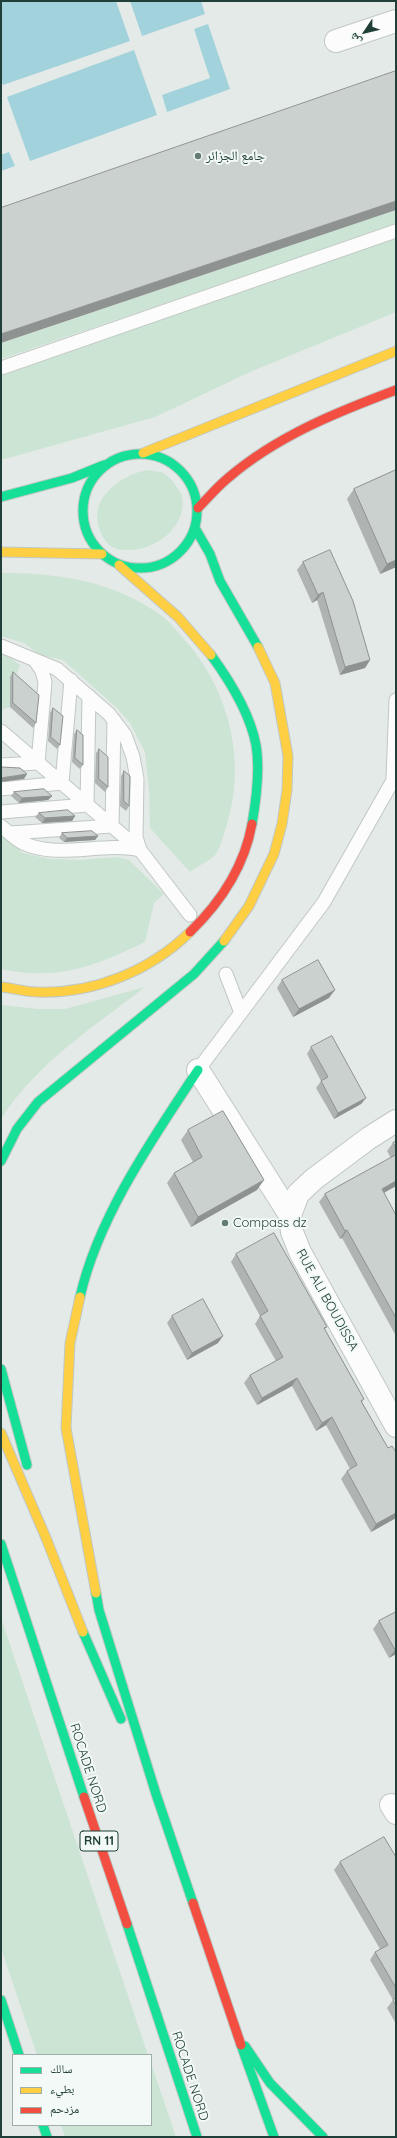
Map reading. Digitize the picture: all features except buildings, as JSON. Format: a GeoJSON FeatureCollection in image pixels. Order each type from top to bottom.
{"type":"FeatureCollection","features":[{"type":"Feature","properties":{"kind":"main road"},"geometry":{"type":"LineString","coordinates":[[1,497],[72,478],[105,465],[122,456],[143,453],[396,351]]}},
{"type":"Feature","properties":{"kind":"main road"},"geometry":{"type":"LineString","coordinates":[[198,508],[233,474],[268,449],[311,426],[396,390]]}},
{"type":"Feature","properties":{"kind":"main road"},"geometry":{"type":"LineString","coordinates":[[119,565],[138,568],[156,566],[173,558],[187,545],[195,528],[198,508],[193,487],[180,470],[165,458],[143,453]]}},
{"type":"Feature","properties":{"kind":"main road"},"geometry":{"type":"LineString","coordinates":[[1,987],[37,992],[87,986],[126,975],[151,963],[180,940],[210,912],[236,874],[249,839],[256,803],[256,747],[244,711],[228,680],[197,637],[154,592],[102,554],[90,538],[83,519],[84,499],[90,483],[105,465]]}},
{"type":"Feature","properties":{"kind":"main road"},"geometry":{"type":"LineString","coordinates":[[1,1161],[17,1129],[38,1102],[75,1070],[194,974],[220,947],[249,906],[274,854],[282,824],[287,790],[288,756],[275,683],[263,656],[220,581],[210,554],[195,528]]}},
{"type":"Feature","properties":{"kind":"main road"},"geometry":{"type":"LineString","coordinates":[[1,552],[102,554]]}},
{"type":"Feature","properties":{"kind":"main road"},"geometry":{"type":"LineString","coordinates":[[198,1070],[144,1152],[112,1213],[90,1262],[82,1288],[70,1343],[66,1428],[99,1610],[156,1794],[231,2016],[274,2137]]}},
{"type":"Feature","properties":{"kind":"main road"},"geometry":{"type":"LineString","coordinates":[[1,1369],[46,1538]]}},
{"type":"Feature","properties":{"kind":"main road"},"geometry":{"type":"LineString","coordinates":[[1,1433],[46,1538],[96,1666],[156,1794]]}},
{"type":"Feature","properties":{"kind":"main road","name":"ROCADE NORD"},"geometry":{"type":"LineString","coordinates":[[1,1544],[197,2137]]}},
{"type":"Feature","properties":{"kind":"main road"},"geometry":{"type":"LineString","coordinates":[[1,2000],[20,2054]]}},
{"type":"Feature","properties":{"kind":"main road"},"geometry":{"type":"LineString","coordinates":[[231,2016],[250,2055],[277,2090],[323,2137]]}},
{"type":"Feature","properties":{"kind":"main road"},"geometry":{"type":"LineString","coordinates":[[43,2126],[47,2137]]}},
{"type":"Feature","properties":{"kind":"street"},"geometry":{"type":"LineString","coordinates":[[336,41],[396,21]]}},
{"type":"Feature","properties":{"kind":"street"},"geometry":{"type":"LineString","coordinates":[[198,1070],[290,1215]]}},
{"type":"Feature","properties":{"kind":"street","name":"RUE ALI BOUDISSA"},"geometry":{"type":"LineString","coordinates":[[396,1121],[369,1138],[314,1179],[298,1194],[290,1215],[292,1232],[300,1252],[396,1426]]}},
{"type":"Feature","properties":{"kind":"lane"},"geometry":{"type":"LineString","coordinates":[[1,368],[396,231]]}},
{"type":"Feature","properties":{"kind":"lane"},"geometry":{"type":"LineString","coordinates":[[1,646],[36,662],[57,669],[89,696],[114,720],[125,735],[133,757],[138,796],[136,837],[140,850]]}},
{"type":"Feature","properties":{"kind":"lane"},"geometry":{"type":"LineString","coordinates":[[36,662],[42,671],[45,682],[38,763]]}},
{"type":"Feature","properties":{"kind":"lane"},"geometry":{"type":"LineString","coordinates":[[62,783],[71,680]]}},
{"type":"Feature","properties":{"kind":"lane"},"geometry":{"type":"LineString","coordinates":[[87,805],[89,696]]}},
{"type":"Feature","properties":{"kind":"lane"},"geometry":{"type":"LineString","coordinates":[[198,1070],[324,902],[394,777],[396,700]]}},
{"type":"Feature","properties":{"kind":"lane"},"geometry":{"type":"LineString","coordinates":[[112,826],[114,720]]}},
{"type":"Feature","properties":{"kind":"lane"},"geometry":{"type":"LineString","coordinates":[[1,731],[140,850],[190,915]]}},
{"type":"Feature","properties":{"kind":"lane"},"geometry":{"type":"LineString","coordinates":[[1,765],[38,763]]}},
{"type":"Feature","properties":{"kind":"lane"},"geometry":{"type":"LineString","coordinates":[[1,789],[62,783]]}},
{"type":"Feature","properties":{"kind":"lane"},"geometry":{"type":"LineString","coordinates":[[1,812],[87,805]]}},
{"type":"Feature","properties":{"kind":"lane"},"geometry":{"type":"LineString","coordinates":[[5,829],[112,826]]}},
{"type":"Feature","properties":{"kind":"lane"},"geometry":{"type":"LineString","coordinates":[[5,829],[22,843],[41,848],[84,850],[116,846],[140,850]]}},
{"type":"Feature","properties":{"kind":"lane"},"geometry":{"type":"LineString","coordinates":[[226,974],[241,1013]]}},
{"type":"Feature","properties":{"kind":"green space"},"geometry":{"type":"Polygon","coordinates":[[[396,210],[396,225],[1,359],[1,343],[396,210]]]}},
{"type":"Feature","properties":{"kind":"green space"},"geometry":{"type":"Polygon","coordinates":[[[396,238],[396,312],[250,372],[155,417],[1,460],[1,375],[396,238]]]}},
{"type":"Feature","properties":{"kind":"green space"},"geometry":{"type":"Polygon","coordinates":[[[146,470],[161,472],[170,478],[175,484],[182,496],[180,518],[166,536],[147,547],[136,550],[115,548],[109,545],[100,530],[97,514],[100,504],[104,496],[119,482],[146,470]]]}},
{"type":"Feature","properties":{"kind":"green space"},"geometry":{"type":"Polygon","coordinates":[[[1,573],[22,573],[64,577],[106,587],[126,595],[144,604],[162,616],[174,627],[205,666],[225,708],[231,731],[235,778],[233,801],[221,844],[215,855],[210,859],[190,872],[150,828],[149,790],[145,752],[130,723],[117,708],[63,660],[40,655],[24,643],[1,636],[1,573]]]}},
{"type":"Feature","properties":{"kind":"green space"},"geometry":{"type":"Polygon","coordinates":[[[1,654],[20,665],[14,681],[10,678],[10,707],[1,710],[1,654]]]}},
{"type":"Feature","properties":{"kind":"green space"},"geometry":{"type":"Polygon","coordinates":[[[1,834],[23,853],[50,859],[79,860],[118,857],[129,860],[164,894],[154,903],[145,942],[110,958],[75,969],[40,973],[1,969],[1,834]]]}},
{"type":"Feature","properties":{"kind":"green space"},"geometry":{"type":"Polygon","coordinates":[[[145,987],[48,1063],[15,1099],[1,1119],[1,1005],[38,1009],[65,1009],[145,987]]]}},
{"type":"Feature","properties":{"kind":"green space"},"geometry":{"type":"Polygon","coordinates":[[[1,1618],[148,2054],[37,2054],[1,1948],[1,1618]]]}},
{"type":"Feature","properties":{"kind":"green space"},"geometry":{"type":"Polygon","coordinates":[[[152,2066],[176,2137],[65,2137],[61,2126],[152,2126],[152,2066]]]}},
{"type":"Feature","properties":{"kind":"water"},"geometry":{"type":"Polygon","coordinates":[[[1,1],[116,1],[130,41],[3,85],[1,80],[1,1]]]}},
{"type":"Feature","properties":{"kind":"water"},"geometry":{"type":"Polygon","coordinates":[[[130,1],[201,1],[205,14],[142,36],[130,1]]]}},
{"type":"Feature","properties":{"kind":"water"},"geometry":{"type":"Polygon","coordinates":[[[208,24],[230,89],[167,112],[162,95],[210,78],[194,29],[208,24]]]}},
{"type":"Feature","properties":{"kind":"water"},"geometry":{"type":"Polygon","coordinates":[[[134,50],[157,115],[30,161],[7,97],[134,50]]]}},
{"type":"Feature","properties":{"kind":"water"},"geometry":{"type":"Polygon","coordinates":[[[9,152],[15,166],[1,171],[1,155],[9,152]]]}},
{"type":"Feature","properties":{"kind":"traffic: fast"},"geometry":{"type":"LineString","coordinates":[[140,454],[162,458],[180,471],[193,489],[197,511],[193,533],[180,551],[162,564],[140,568],[118,564],[100,551],[87,533],[83,511],[87,489],[100,471],[118,458],[140,454]]}},
{"type":"Feature","properties":{"kind":"traffic: fast"},"geometry":{"type":"LineString","coordinates":[[1,497],[72,478],[104,465]]}},
{"type":"Feature","properties":{"kind":"traffic: fast"},"geometry":{"type":"LineString","coordinates":[[195,528],[210,554],[220,581],[258,647]]}},
{"type":"Feature","properties":{"kind":"traffic: fast"},"geometry":{"type":"LineString","coordinates":[[211,655],[244,709],[256,745],[258,774],[252,824]]}},
{"type":"Feature","properties":{"kind":"traffic: fast"},"geometry":{"type":"LineString","coordinates":[[1,1161],[17,1129],[38,1102],[194,974],[224,941]]}},
{"type":"Feature","properties":{"kind":"traffic: fast"},"geometry":{"type":"LineString","coordinates":[[80,1297],[88,1267],[113,1208],[163,1123],[198,1070]]}},
{"type":"Feature","properties":{"kind":"traffic: fast"},"geometry":{"type":"LineString","coordinates":[[1,1369],[27,1465]]}},
{"type":"Feature","properties":{"kind":"traffic: fast"},"geometry":{"type":"LineString","coordinates":[[1,1544],[84,1797]]}},
{"type":"Feature","properties":{"kind":"traffic: fast"},"geometry":{"type":"LineString","coordinates":[[96,1593],[99,1610],[156,1794],[193,1903]]}},
{"type":"Feature","properties":{"kind":"traffic: fast"},"geometry":{"type":"LineString","coordinates":[[83,1632],[121,1719]]}},
{"type":"Feature","properties":{"kind":"traffic: fast"},"geometry":{"type":"LineString","coordinates":[[127,1924],[197,2137]]}},
{"type":"Feature","properties":{"kind":"traffic: fast"},"geometry":{"type":"LineString","coordinates":[[1,2000],[19,2054]]}},
{"type":"Feature","properties":{"kind":"traffic: fast"},"geometry":{"type":"LineString","coordinates":[[241,2045],[274,2137]]}},
{"type":"Feature","properties":{"kind":"traffic: fast"},"geometry":{"type":"LineString","coordinates":[[245,2046],[270,2083],[323,2137]]}},
{"type":"Feature","properties":{"kind":"traffic: fast"},"geometry":{"type":"LineString","coordinates":[[43,2126],[47,2137]]}},
{"type":"Feature","properties":{"kind":"traffic: slow"},"geometry":{"type":"LineString","coordinates":[[143,453],[396,351]]}},
{"type":"Feature","properties":{"kind":"traffic: slow"},"geometry":{"type":"LineString","coordinates":[[1,552],[102,554]]}},
{"type":"Feature","properties":{"kind":"traffic: slow"},"geometry":{"type":"LineString","coordinates":[[119,565],[178,617],[211,655]]}},
{"type":"Feature","properties":{"kind":"traffic: slow"},"geometry":{"type":"LineString","coordinates":[[224,941],[249,906],[274,854],[282,824],[287,790],[288,756],[275,683],[258,647]]}},
{"type":"Feature","properties":{"kind":"traffic: slow"},"geometry":{"type":"LineString","coordinates":[[1,987],[32,992],[58,992],[100,984],[139,969],[174,946],[190,932]]}},
{"type":"Feature","properties":{"kind":"traffic: slow"},"geometry":{"type":"LineString","coordinates":[[80,1297],[70,1343],[66,1428],[96,1593]]}},
{"type":"Feature","properties":{"kind":"traffic: slow"},"geometry":{"type":"LineString","coordinates":[[1,1433],[46,1538],[83,1632]]}},
{"type":"Feature","properties":{"kind":"traffic: jam"},"geometry":{"type":"LineString","coordinates":[[198,508],[216,489],[247,463],[287,438],[330,416],[396,390]]}},
{"type":"Feature","properties":{"kind":"traffic: jam"},"geometry":{"type":"LineString","coordinates":[[190,932],[212,909],[230,883],[243,855],[252,824]]}},
{"type":"Feature","properties":{"kind":"traffic: jam"},"geometry":{"type":"LineString","coordinates":[[84,1797],[127,1924]]}},
{"type":"Feature","properties":{"kind":"traffic: jam"},"geometry":{"type":"LineString","coordinates":[[193,1903],[241,2045]]}},
{"type":"Feature","properties":{"kind":"place","name":"جامع الجزائر"},"geometry":{"type":"Point","coordinates":[198,156]}},
{"type":"Feature","properties":{"kind":"place","name":"Compass dz"},"geometry":{"type":"Point","coordinates":[225,1223]}}]}
